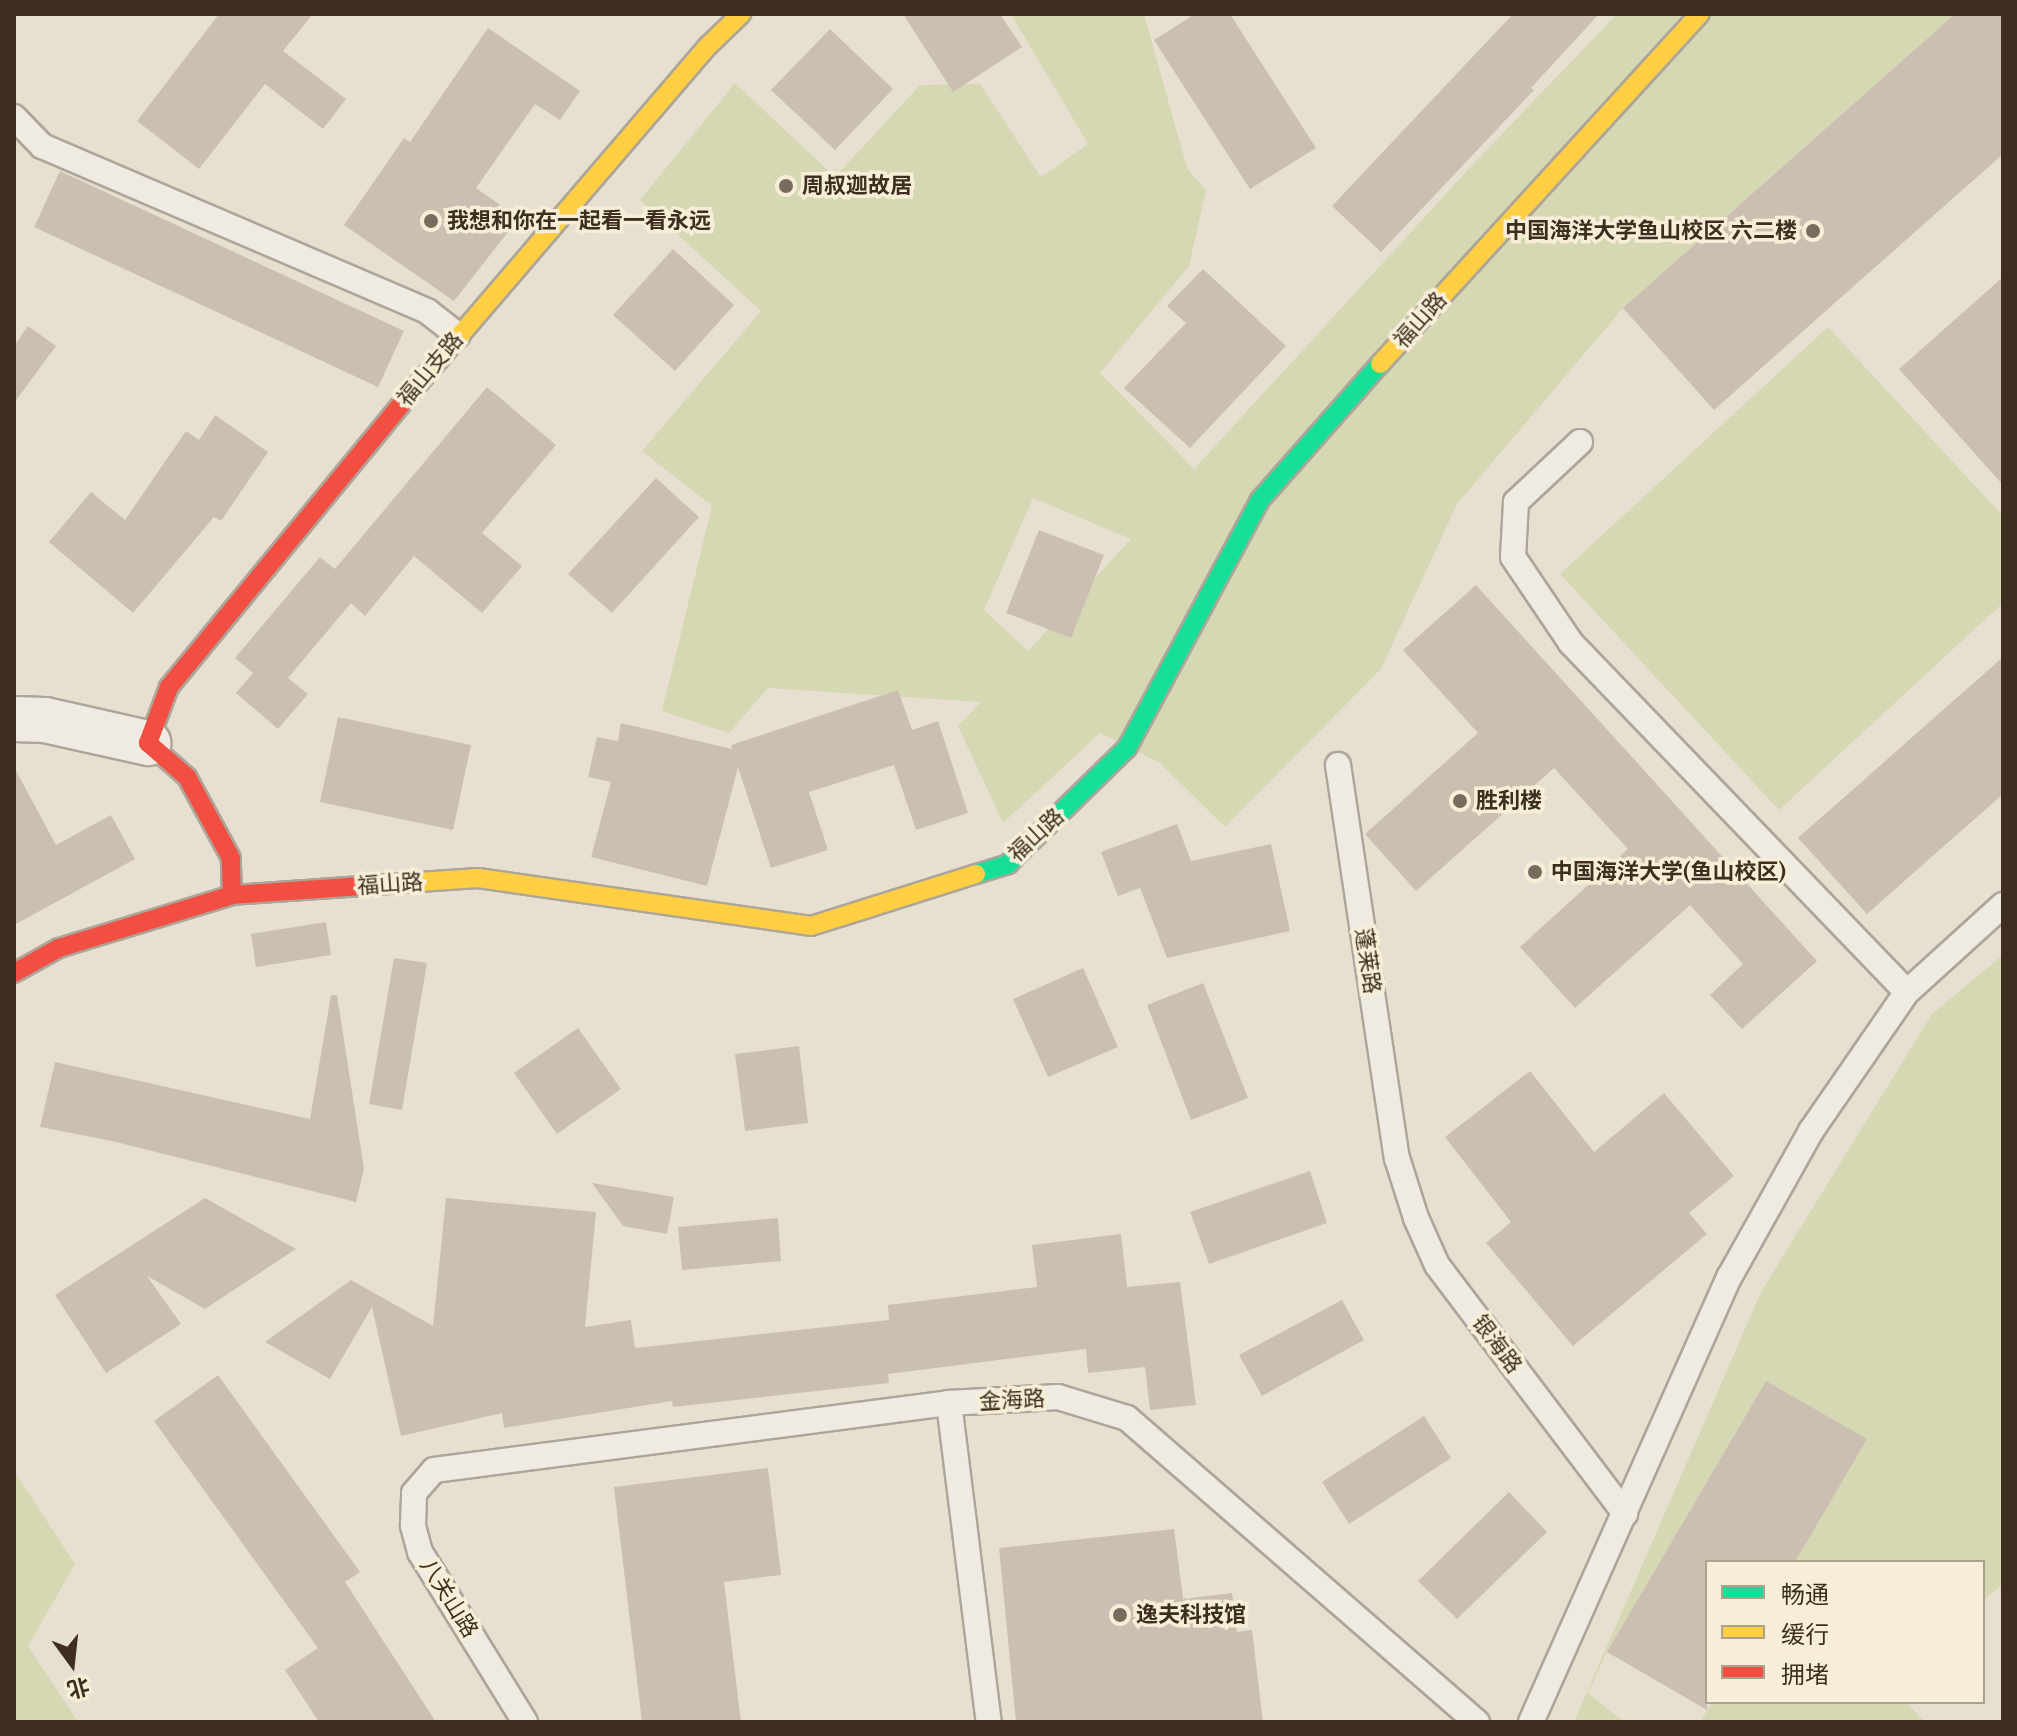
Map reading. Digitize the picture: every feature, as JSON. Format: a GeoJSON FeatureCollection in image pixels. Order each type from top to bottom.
{"type":"FeatureCollection","features":[{"type":"Feature","properties":{"kind":"street","name":"福山支路"},"geometry":{"type":"LineString","coordinates":[[148,743],[169,687],[458,335],[709,45],[741,14]]}},
{"type":"Feature","properties":{"kind":"street","name":"福山路"},"geometry":{"type":"LineString","coordinates":[[14,973],[59,948],[232,895],[478,878],[811,926],[1008,864],[1127,748],[1260,500],[1700,14]]}},
{"type":"Feature","properties":{"kind":"street"},"geometry":{"type":"LineString","coordinates":[[14,719],[45,720],[148,743],[187,777],[231,858],[232,895]]}},
{"type":"Feature","properties":{"kind":"lane"},"geometry":{"type":"LineString","coordinates":[[14,117],[42,146],[427,311],[458,335]]}},
{"type":"Feature","properties":{"kind":"lane"},"geometry":{"type":"LineString","coordinates":[[1580,442],[1516,502],[1513,557],[1571,643],[1907,992]]}},
{"type":"Feature","properties":{"kind":"lane","name":"蓬莱路"},"geometry":{"type":"LineString","coordinates":[[1338,765],[1397,1158]]}},
{"type":"Feature","properties":{"kind":"lane"},"geometry":{"type":"LineString","coordinates":[[1531,1722],[1730,1276],[1811,1131],[1907,992],[2003,905]]}},
{"type":"Feature","properties":{"kind":"lane","name":"银海路"},"geometry":{"type":"LineString","coordinates":[[1397,1158],[1416,1218],[1437,1265],[1625,1514]]}},
{"type":"Feature","properties":{"kind":"lane","name":"金海路"},"geometry":{"type":"LineString","coordinates":[[434,1470],[949,1403],[1058,1397],[1127,1418],[1477,1722]]}},
{"type":"Feature","properties":{"kind":"lane"},"geometry":{"type":"LineString","coordinates":[[949,1403],[989,1722]]}},
{"type":"Feature","properties":{"kind":"lane","name":"八关山路"},"geometry":{"type":"LineString","coordinates":[[434,1470],[414,1493],[413,1525],[420,1552],[525,1722]]}},
{"type":"Feature","properties":{"kind":"green space"},"geometry":{"type":"Polygon","coordinates":[[[1011,14],[1144,14],[1187,168],[1206,190],[1189,266],[1100,373],[1194,469],[1476,161],[1617,14],[1955,14],[1623,308],[1457,504],[1381,669],[1225,827],[1160,763],[1100,733],[1003,823],[958,726],[981,702],[768,688],[729,733],[662,711],[712,506],[642,451],[761,311],[640,200],[735,83],[835,177],[920,85],[980,84],[1041,177],[1088,144],[1011,14]],[[1033,498],[984,610],[1028,651],[1131,539],[1033,498]]]}},
{"type":"Feature","properties":{"kind":"green space"},"geometry":{"type":"Polygon","coordinates":[[[1828,327],[2003,516],[2003,603],[1779,810],[1560,574],[1828,327]]]}},
{"type":"Feature","properties":{"kind":"green space"},"geometry":{"type":"Polygon","coordinates":[[[2003,955],[2003,1584],[1985,1599],[1985,1560],[1795,1560],[1766,1381],[1607,1652],[1588,1693],[1624,1722],[1574,1722],[1761,1292],[1932,1014],[2003,955]]]}},
{"type":"Feature","properties":{"kind":"green space"},"geometry":{"type":"Polygon","coordinates":[[[14,1471],[75,1564],[28,1646],[78,1722],[14,1722],[14,1471]]]}},
{"type":"Feature","properties":{"kind":"green space"},"geometry":{"type":"Polygon","coordinates":[[[1711,1704],[1908,1704],[1925,1722],[1700,1722],[1711,1704]]]}},
{"type":"Feature","properties":{"kind":"building"},"geometry":{"type":"Polygon","coordinates":[[[219,14],[313,14],[283,51],[346,99],[323,129],[265,84],[199,169],[137,121],[219,14]]]}},
{"type":"Feature","properties":{"kind":"building"},"geometry":{"type":"Polygon","coordinates":[[[903,14],[1000,14],[1022,47],[953,92],[903,14]]]}},
{"type":"Feature","properties":{"kind":"building"},"geometry":{"type":"Polygon","coordinates":[[[1195,14],[1230,14],[1316,148],[1250,189],[1154,40],[1195,14]]]}},
{"type":"Feature","properties":{"kind":"building"},"geometry":{"type":"Polygon","coordinates":[[[1513,14],[1599,14],[1531,88],[1534,90],[1381,252],[1332,206],[1513,14]]]}},
{"type":"Feature","properties":{"kind":"building","name":"中国海洋大学鱼山校区 六二楼"},"geometry":{"type":"Polygon","coordinates":[[[1955,14],[2003,14],[2003,154],[1714,410],[1623,308],[1955,14]]]}},
{"type":"Feature","properties":{"kind":"building"},"geometry":{"type":"Polygon","coordinates":[[[488,28],[580,91],[560,120],[535,104],[476,188],[519,218],[454,301],[344,225],[404,138],[410,142],[488,28]]]}},
{"type":"Feature","properties":{"kind":"building"},"geometry":{"type":"Polygon","coordinates":[[[830,29],[893,89],[835,150],[771,90],[830,29]]]}},
{"type":"Feature","properties":{"kind":"building"},"geometry":{"type":"Polygon","coordinates":[[[60,171],[404,331],[378,387],[34,227],[60,171]]]}},
{"type":"Feature","properties":{"kind":"building"},"geometry":{"type":"Polygon","coordinates":[[[673,249],[734,305],[675,371],[613,315],[673,249]]]}},
{"type":"Feature","properties":{"kind":"building"},"geometry":{"type":"Polygon","coordinates":[[[1203,269],[1286,346],[1190,448],[1124,388],[1186,323],[1167,306],[1203,269]]]}},
{"type":"Feature","properties":{"kind":"building"},"geometry":{"type":"Polygon","coordinates":[[[2003,277],[2003,485],[1899,369],[2003,277]]]}},
{"type":"Feature","properties":{"kind":"building"},"geometry":{"type":"Polygon","coordinates":[[[28,326],[56,346],[14,403],[14,346],[28,326]]]}},
{"type":"Feature","properties":{"kind":"building"},"geometry":{"type":"Polygon","coordinates":[[[487,387],[556,445],[482,533],[522,566],[482,613],[414,556],[365,616],[351,603],[288,678],[308,694],[278,729],[236,693],[253,673],[235,658],[320,557],[335,569],[487,387]]]}},
{"type":"Feature","properties":{"kind":"building"},"geometry":{"type":"Polygon","coordinates":[[[215,415],[268,452],[221,521],[214,517],[133,613],[49,542],[91,492],[125,520],[186,431],[199,440],[215,415]]]}},
{"type":"Feature","properties":{"kind":"building"},"geometry":{"type":"Polygon","coordinates":[[[656,478],[699,517],[612,613],[568,574],[656,478]]]}},
{"type":"Feature","properties":{"kind":"building"},"geometry":{"type":"Polygon","coordinates":[[[1039,530],[1104,555],[1071,638],[1006,613],[1039,530]]]}},
{"type":"Feature","properties":{"kind":"building","name":"胜利楼"},"geometry":{"type":"Polygon","coordinates":[[[1476,585],[1817,961],[1742,1029],[1710,995],[1743,964],[1690,905],[1575,1008],[1520,947],[1628,849],[1554,768],[1416,891],[1365,834],[1478,733],[1403,650],[1476,585]]]}},
{"type":"Feature","properties":{"kind":"building"},"geometry":{"type":"Polygon","coordinates":[[[2003,657],[2003,794],[1867,914],[1798,838],[2003,657]]]}},
{"type":"Feature","properties":{"kind":"building"},"geometry":{"type":"Polygon","coordinates":[[[898,690],[912,730],[938,721],[968,813],[916,830],[894,765],[809,792],[828,850],[771,868],[738,767],[707,886],[591,857],[611,782],[588,777],[597,737],[618,741],[621,723],[732,749],[731,745],[898,690]]]}},
{"type":"Feature","properties":{"kind":"building"},"geometry":{"type":"Polygon","coordinates":[[[338,717],[471,745],[453,830],[320,802],[338,717]]]}},
{"type":"Feature","properties":{"kind":"building"},"geometry":{"type":"Polygon","coordinates":[[[14,767],[56,845],[111,815],[135,859],[14,925],[14,767]]]}},
{"type":"Feature","properties":{"kind":"building"},"geometry":{"type":"Polygon","coordinates":[[[1177,824],[1191,861],[1271,844],[1290,931],[1167,958],[1140,888],[1118,896],[1101,852],[1177,824]]]}},
{"type":"Feature","properties":{"kind":"building"},"geometry":{"type":"Polygon","coordinates":[[[326,922],[331,955],[256,967],[251,934],[326,922]]]}},
{"type":"Feature","properties":{"kind":"building"},"geometry":{"type":"Polygon","coordinates":[[[394,958],[427,963],[402,1110],[369,1104],[394,958]]]}},
{"type":"Feature","properties":{"kind":"building"},"geometry":{"type":"Polygon","coordinates":[[[1083,968],[1118,1047],[1048,1077],[1013,999],[1083,968]]]}},
{"type":"Feature","properties":{"kind":"building"},"geometry":{"type":"Polygon","coordinates":[[[1203,983],[1248,1098],[1191,1120],[1147,1005],[1203,983]]]}},
{"type":"Feature","properties":{"kind":"building"},"geometry":{"type":"Polygon","coordinates":[[[331,995],[337,995],[364,1169],[356,1202],[112,1141],[40,1127],[55,1062],[310,1119],[331,995]]]}},
{"type":"Feature","properties":{"kind":"building"},"geometry":{"type":"Polygon","coordinates":[[[578,1028],[621,1089],[557,1134],[514,1073],[578,1028]]]}},
{"type":"Feature","properties":{"kind":"building"},"geometry":{"type":"Polygon","coordinates":[[[799,1046],[808,1123],[745,1131],[735,1054],[799,1046]]]}},
{"type":"Feature","properties":{"kind":"building"},"geometry":{"type":"Polygon","coordinates":[[[1530,1071],[1594,1152],[1664,1093],[1734,1176],[1689,1213],[1707,1234],[1573,1346],[1486,1243],[1511,1222],[1445,1137],[1530,1071]]]}},
{"type":"Feature","properties":{"kind":"building"},"geometry":{"type":"Polygon","coordinates":[[[1310,1171],[1327,1223],[1209,1264],[1190,1212],[1310,1171]]]}},
{"type":"Feature","properties":{"kind":"building"},"geometry":{"type":"Polygon","coordinates":[[[592,1183],[674,1197],[667,1234],[623,1226],[592,1183]]]}},
{"type":"Feature","properties":{"kind":"building"},"geometry":{"type":"Polygon","coordinates":[[[205,1198],[296,1249],[205,1309],[147,1276],[181,1324],[106,1373],[55,1295],[205,1198]]]}},
{"type":"Feature","properties":{"kind":"building"},"geometry":{"type":"Polygon","coordinates":[[[446,1198],[596,1212],[585,1327],[631,1320],[635,1348],[889,1320],[888,1305],[1037,1287],[1032,1245],[1121,1234],[1127,1287],[1180,1282],[1196,1405],[1150,1410],[1145,1367],[1088,1373],[1086,1349],[888,1374],[889,1383],[673,1407],[672,1401],[504,1428],[502,1413],[401,1436],[372,1307],[330,1379],[265,1342],[351,1280],[433,1326],[446,1198]]]}},
{"type":"Feature","properties":{"kind":"building"},"geometry":{"type":"Polygon","coordinates":[[[778,1218],[781,1261],[682,1270],[678,1227],[778,1218]]]}},
{"type":"Feature","properties":{"kind":"building"},"geometry":{"type":"Polygon","coordinates":[[[1342,1300],[1364,1340],[1262,1396],[1239,1355],[1342,1300]]]}},
{"type":"Feature","properties":{"kind":"building"},"geometry":{"type":"Polygon","coordinates":[[[218,1375],[360,1572],[345,1582],[436,1722],[319,1722],[285,1670],[318,1648],[154,1421],[218,1375]]]}},
{"type":"Feature","properties":{"kind":"building"},"geometry":{"type":"Polygon","coordinates":[[[1766,1381],[1867,1439],[1796,1560],[1705,1560],[1707,1710],[1607,1652],[1766,1381]]]}},
{"type":"Feature","properties":{"kind":"building"},"geometry":{"type":"Polygon","coordinates":[[[1424,1416],[1451,1458],[1349,1524],[1322,1482],[1424,1416]]]}},
{"type":"Feature","properties":{"kind":"building"},"geometry":{"type":"Polygon","coordinates":[[[768,1468],[781,1575],[724,1582],[741,1722],[642,1722],[614,1487],[768,1468]]]}},
{"type":"Feature","properties":{"kind":"building"},"geometry":{"type":"Polygon","coordinates":[[[1509,1492],[1547,1532],[1457,1619],[1418,1581],[1509,1492]]]}},
{"type":"Feature","properties":{"kind":"building","name":"逸夫科技馆"},"geometry":{"type":"Polygon","coordinates":[[[1174,1529],[1183,1599],[1232,1593],[1237,1632],[1252,1630],[1263,1722],[1016,1722],[999,1548],[1174,1529]]]}},
{"type":"Feature","properties":{"kind":"traffic: fast"},"geometry":{"type":"LineString","coordinates":[[976,874],[1008,864],[1127,748],[1260,500],[1380,364]]}},
{"type":"Feature","properties":{"kind":"traffic: slow"},"geometry":{"type":"LineString","coordinates":[[407,397],[709,45],[741,14]]}},
{"type":"Feature","properties":{"kind":"traffic: slow"},"geometry":{"type":"LineString","coordinates":[[1380,364],[1700,14]]}},
{"type":"Feature","properties":{"kind":"traffic: slow"},"geometry":{"type":"LineString","coordinates":[[375,885],[478,878],[811,926],[976,874]]}},
{"type":"Feature","properties":{"kind":"traffic: jam"},"geometry":{"type":"LineString","coordinates":[[232,895],[231,858],[187,777],[148,743],[169,687],[407,397]]}},
{"type":"Feature","properties":{"kind":"traffic: jam"},"geometry":{"type":"LineString","coordinates":[[14,973],[59,948],[232,895],[375,885]]}},
{"type":"Feature","properties":{"kind":"place","name":"周叔迦故居"},"geometry":{"type":"Point","coordinates":[786,186]}},
{"type":"Feature","properties":{"kind":"place","name":"我想和你在一起看一看永远"},"geometry":{"type":"Point","coordinates":[431,221]}},
{"type":"Feature","properties":{"kind":"place","name":"中国海洋大学鱼山校区 六二楼"},"geometry":{"type":"Point","coordinates":[1813,231]}},
{"type":"Feature","properties":{"kind":"place","name":"胜利楼"},"geometry":{"type":"Point","coordinates":[1460,801]}},
{"type":"Feature","properties":{"kind":"place","name":"中国海洋大学(鱼山校区)"},"geometry":{"type":"Point","coordinates":[1535,872]}},
{"type":"Feature","properties":{"kind":"place","name":"逸夫科技馆"},"geometry":{"type":"Point","coordinates":[1120,1615]}}]}
